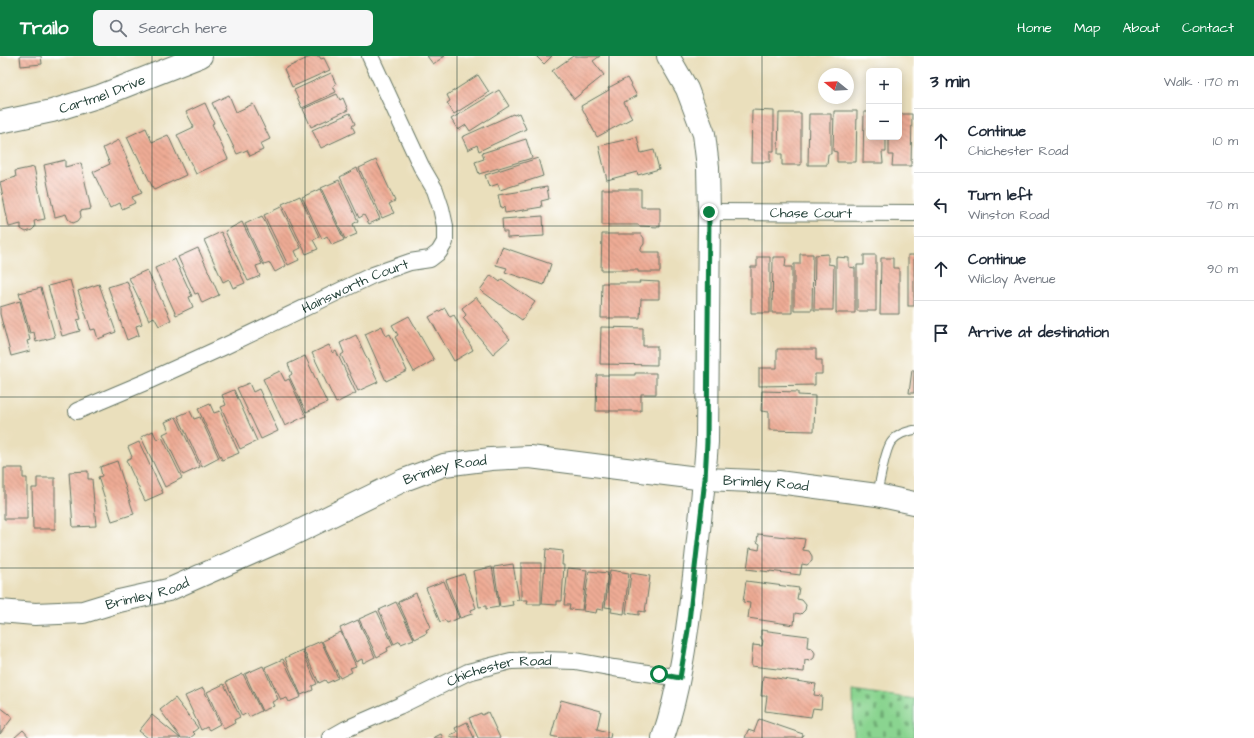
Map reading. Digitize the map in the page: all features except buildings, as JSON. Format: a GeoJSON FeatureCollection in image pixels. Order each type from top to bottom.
{"type":"FeatureCollection","features":[{"type":"Feature","properties":{"kind":"main road","name":"Cartmel Drive"},"geometry":{"type":"LineString","coordinates":[[0,122],[52,111],[100,96],[198,56]]}},
{"type":"Feature","properties":{"kind":"main road"},"geometry":{"type":"LineString","coordinates":[[663,738],[680,678],[688,630],[705,479],[707,442],[709,212],[708,167],[704,134],[687,90],[668,56]]}},
{"type":"Feature","properties":{"kind":"main road","name":"Brimley Road"},"geometry":{"type":"LineString","coordinates":[[0,611],[35,614],[83,612],[119,601],[168,590],[277,542],[404,480],[444,465],[491,459],[530,457],[705,479],[778,482],[877,495],[914,503]]}},
{"type":"Feature","properties":{"kind":"street","name":"Hainsworth Court"},"geometry":{"type":"LineString","coordinates":[[76,411],[148,381],[216,350],[373,275],[410,262],[430,259],[438,252],[445,242],[445,226],[435,190],[421,166],[370,56]]}},
{"type":"Feature","properties":{"kind":"street","name":"Chase Court"},"geometry":{"type":"LineString","coordinates":[[709,212],[914,212]]}},
{"type":"Feature","properties":{"kind":"street","name":"Chichester Road"},"geometry":{"type":"LineString","coordinates":[[330,738],[346,729],[399,706],[468,672],[511,661],[575,661],[680,678]]}},
{"type":"Feature","properties":{"kind":"lane"},"geometry":{"type":"LineString","coordinates":[[877,495],[886,454],[891,442],[902,433],[914,430]]}},
{"type":"Feature","properties":{"kind":"green space"},"geometry":{"type":"Polygon","coordinates":[[[853,690],[914,699],[914,738],[854,738],[853,690]]]}},
{"type":"Feature","properties":{"kind":"route"},"geometry":{"type":"LineString","coordinates":[[659,674],[680,678],[688,630],[705,479],[707,442],[709,212]]}}]}
